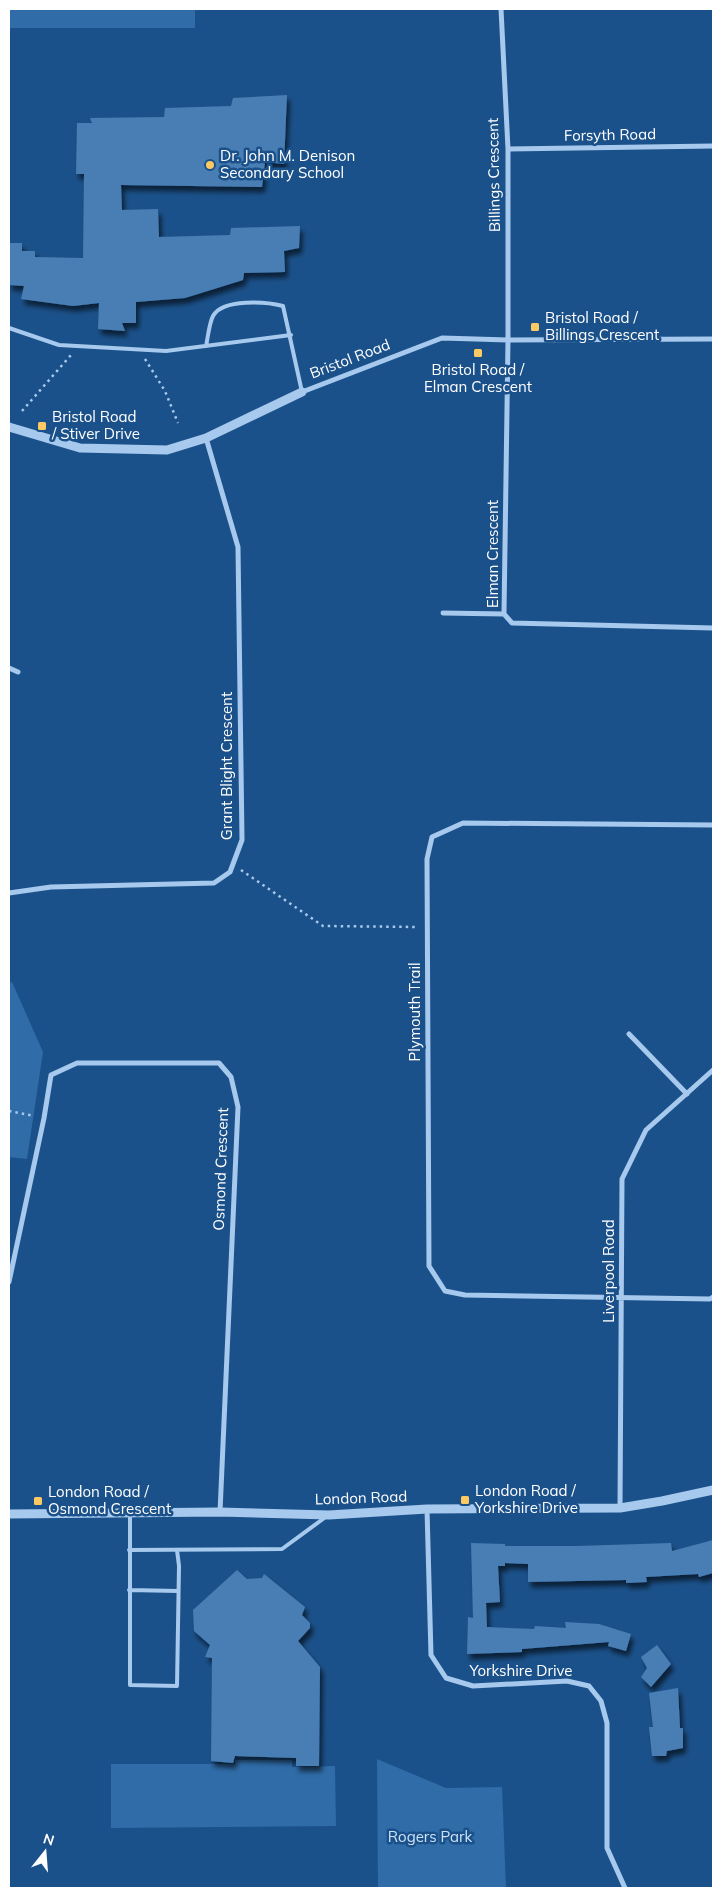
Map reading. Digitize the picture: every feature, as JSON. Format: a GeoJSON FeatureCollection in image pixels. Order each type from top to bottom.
{"type":"FeatureCollection","features":[{"type":"Feature","properties":{"kind":"street","name":"Billings Crescent"},"geometry":{"type":"LineString","coordinates":[[500,9],[508,149],[508,340]]}},
{"type":"Feature","properties":{"kind":"street","name":"Forsyth Road"},"geometry":{"type":"LineString","coordinates":[[508,149],[713,146]]}},
{"type":"Feature","properties":{"kind":"street","name":"Bristol Road"},"geometry":{"type":"LineString","coordinates":[[9,426],[80,448],[167,450],[206,438],[302,392],[442,338],[508,340],[713,339]]}},
{"type":"Feature","properties":{"kind":"street","name":"Elman Crescent"},"geometry":{"type":"LineString","coordinates":[[508,340],[504,614],[512,623],[713,628]]}},
{"type":"Feature","properties":{"kind":"street","name":"Grant Blight Crescent"},"geometry":{"type":"LineString","coordinates":[[9,893],[51,887],[214,883],[230,872],[242,840],[238,547],[206,438]]}},
{"type":"Feature","properties":{"kind":"street"},"geometry":{"type":"LineString","coordinates":[[443,614],[504,614]]}},
{"type":"Feature","properties":{"kind":"street"},"geometry":{"type":"LineString","coordinates":[[9,668],[18,672]]}},
{"type":"Feature","properties":{"kind":"street","name":"Plymouth Trail"},"geometry":{"type":"LineString","coordinates":[[713,825],[463,823],[432,837],[427,859],[429,1266],[445,1291],[465,1295],[621,1296],[710,1299],[713,1297]]}},
{"type":"Feature","properties":{"kind":"street"},"geometry":{"type":"LineString","coordinates":[[629,1034],[687,1094]]}},
{"type":"Feature","properties":{"kind":"street","name":"Osmond Crescent"},"geometry":{"type":"LineString","coordinates":[[9,1282],[52,1075],[77,1063],[219,1062],[231,1077],[238,1107],[220,1512]]}},
{"type":"Feature","properties":{"kind":"street","name":"Liverpool Road"},"geometry":{"type":"LineString","coordinates":[[620,1508],[622,1179],[646,1130],[713,1070]]}},
{"type":"Feature","properties":{"kind":"street","name":"London Road"},"geometry":{"type":"LineString","coordinates":[[9,1514],[220,1512],[329,1515],[427,1509],[620,1508],[662,1502],[713,1490]]}},
{"type":"Feature","properties":{"kind":"street","name":"Yorkshire Drive"},"geometry":{"type":"LineString","coordinates":[[427,1509],[431,1655],[446,1678],[473,1686],[567,1681],[588,1686],[601,1701],[607,1722],[607,1848],[625,1888]]}},
{"type":"Feature","properties":{"kind":"lane"},"geometry":{"type":"LineString","coordinates":[[206,346],[213,315],[226,305],[268,302],[283,306],[302,392]]}},
{"type":"Feature","properties":{"kind":"lane"},"geometry":{"type":"LineString","coordinates":[[9,328],[59,345],[166,351],[291,336]]}},
{"type":"Feature","properties":{"kind":"lane"},"geometry":{"type":"LineString","coordinates":[[130,1513],[130,1685],[177,1686],[177,1550]]}},
{"type":"Feature","properties":{"kind":"lane"},"geometry":{"type":"LineString","coordinates":[[129,1550],[282,1548],[329,1515]]}},
{"type":"Feature","properties":{"kind":"lane"},"geometry":{"type":"LineString","coordinates":[[130,1590],[178,1591]]}},
{"type":"Feature","properties":{"kind":"path"},"geometry":{"type":"LineString","coordinates":[[22,411],[78,346]]}},
{"type":"Feature","properties":{"kind":"path"},"geometry":{"type":"LineString","coordinates":[[138,350],[165,391],[178,423]]}},
{"type":"Feature","properties":{"kind":"path"},"geometry":{"type":"LineString","coordinates":[[233,864],[323,926],[428,927]]}},
{"type":"Feature","properties":{"kind":"path"},"geometry":{"type":"LineString","coordinates":[[9,1111],[44,1118]]}},
{"type":"Feature","properties":{"kind":"green space"},"geometry":{"type":"Polygon","coordinates":[[[9,9],[195,9],[195,28],[9,28],[9,9]]]}},
{"type":"Feature","properties":{"kind":"green space"},"geometry":{"type":"Polygon","coordinates":[[[12,982],[43,1052],[27,1159],[9,1157],[9,983],[12,982]]]}},
{"type":"Feature","properties":{"kind":"green space","name":"Rogers Park"},"geometry":{"type":"Polygon","coordinates":[[[377,1759],[446,1788],[502,1787],[506,1888],[378,1888],[377,1759]]]}},
{"type":"Feature","properties":{"kind":"green space"},"geometry":{"type":"Polygon","coordinates":[[[235,1760],[292,1760],[292,1767],[335,1766],[336,1826],[111,1828],[111,1764],[235,1764],[235,1760]]]}},
{"type":"Feature","properties":{"kind":"building"},"geometry":{"type":"Polygon","coordinates":[[[287,95],[284,164],[265,162],[262,187],[121,185],[122,210],[158,209],[159,237],[230,235],[231,228],[300,226],[299,248],[284,251],[285,272],[244,273],[243,280],[185,298],[136,302],[136,323],[122,323],[125,331],[98,329],[99,303],[73,306],[21,299],[24,286],[9,285],[9,243],[22,243],[22,251],[35,251],[35,257],[83,258],[84,174],[76,174],[77,123],[92,123],[90,118],[164,117],[165,108],[231,106],[233,98],[287,95]]]}},
{"type":"Feature","properties":{"kind":"building"},"geometry":{"type":"Polygon","coordinates":[[[713,1540],[713,1573],[699,1577],[698,1574],[646,1577],[647,1582],[626,1583],[626,1580],[528,1582],[528,1564],[505,1563],[505,1566],[498,1566],[500,1602],[486,1603],[487,1627],[534,1629],[535,1626],[566,1628],[565,1622],[599,1624],[631,1634],[626,1651],[608,1646],[609,1642],[522,1649],[522,1652],[467,1654],[468,1617],[473,1618],[471,1543],[505,1544],[505,1546],[577,1546],[671,1543],[672,1551],[713,1540]]]}},
{"type":"Feature","properties":{"kind":"building"},"geometry":{"type":"Polygon","coordinates":[[[237,1570],[247,1579],[262,1578],[264,1574],[305,1607],[302,1615],[310,1623],[310,1628],[298,1641],[320,1667],[319,1766],[296,1766],[296,1758],[235,1756],[233,1763],[211,1761],[212,1658],[205,1657],[210,1645],[194,1631],[193,1610],[237,1570]]]}},
{"type":"Feature","properties":{"kind":"building"},"geometry":{"type":"Polygon","coordinates":[[[657,1645],[671,1664],[651,1687],[641,1677],[647,1668],[641,1657],[657,1645]]]}},
{"type":"Feature","properties":{"kind":"building"},"geometry":{"type":"Polygon","coordinates":[[[678,1688],[680,1728],[683,1728],[683,1748],[667,1751],[666,1756],[652,1756],[649,1727],[653,1727],[649,1693],[678,1688]]]}},
{"type":"Feature","properties":{"kind":"place","name":"Dr. John M. Denison Secondary School"},"geometry":{"type":"Point","coordinates":[210,165]}},
{"type":"Feature","properties":{"kind":"place","name":"Bristol Road / Billings Crescent"},"geometry":{"type":"Point","coordinates":[535,327]}},
{"type":"Feature","properties":{"kind":"place","name":"Bristol Road / Elman Crescent"},"geometry":{"type":"Point","coordinates":[478,353]}},
{"type":"Feature","properties":{"kind":"place","name":"Bristol Road / Stiver Drive"},"geometry":{"type":"Point","coordinates":[42,426]}},
{"type":"Feature","properties":{"kind":"place","name":"London Road / Yorkshire Drive"},"geometry":{"type":"Point","coordinates":[465,1500]}},
{"type":"Feature","properties":{"kind":"place","name":"London Road / Osmond Crescent"},"geometry":{"type":"Point","coordinates":[38,1501]}}]}
